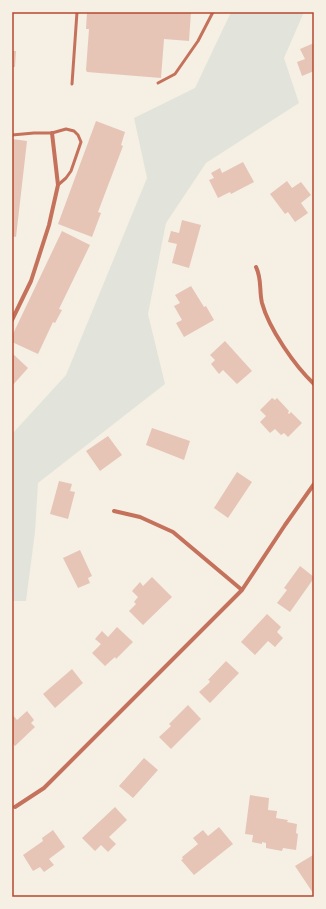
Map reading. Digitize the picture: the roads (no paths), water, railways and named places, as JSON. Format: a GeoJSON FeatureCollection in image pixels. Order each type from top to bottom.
{"type":"FeatureCollection","features":[{"type":"Feature","properties":{"kind":"street"},"geometry":{"type":"LineString","coordinates":[[12,320],[31,280],[49,225],[58,185],[52,133]]}},
{"type":"Feature","properties":{"kind":"street"},"geometry":{"type":"LineString","coordinates":[[256,267],[260,274],[262,302],[271,327],[304,375],[314,384]]}},
{"type":"Feature","properties":{"kind":"street"},"geometry":{"type":"LineString","coordinates":[[15,807],[44,788],[242,590],[314,484]]}},
{"type":"Feature","properties":{"kind":"street"},"geometry":{"type":"LineString","coordinates":[[114,511],[140,517],[173,532],[242,590]]}},
{"type":"Feature","properties":{"kind":"lane"},"geometry":{"type":"LineString","coordinates":[[72,84],[77,12]]}},
{"type":"Feature","properties":{"kind":"lane"},"geometry":{"type":"LineString","coordinates":[[158,83],[175,74],[198,41],[213,12]]}},
{"type":"Feature","properties":{"kind":"lane"},"geometry":{"type":"LineString","coordinates":[[12,135],[52,133],[66,129],[74,131],[78,134],[81,142],[71,171],[58,185]]}}]}
